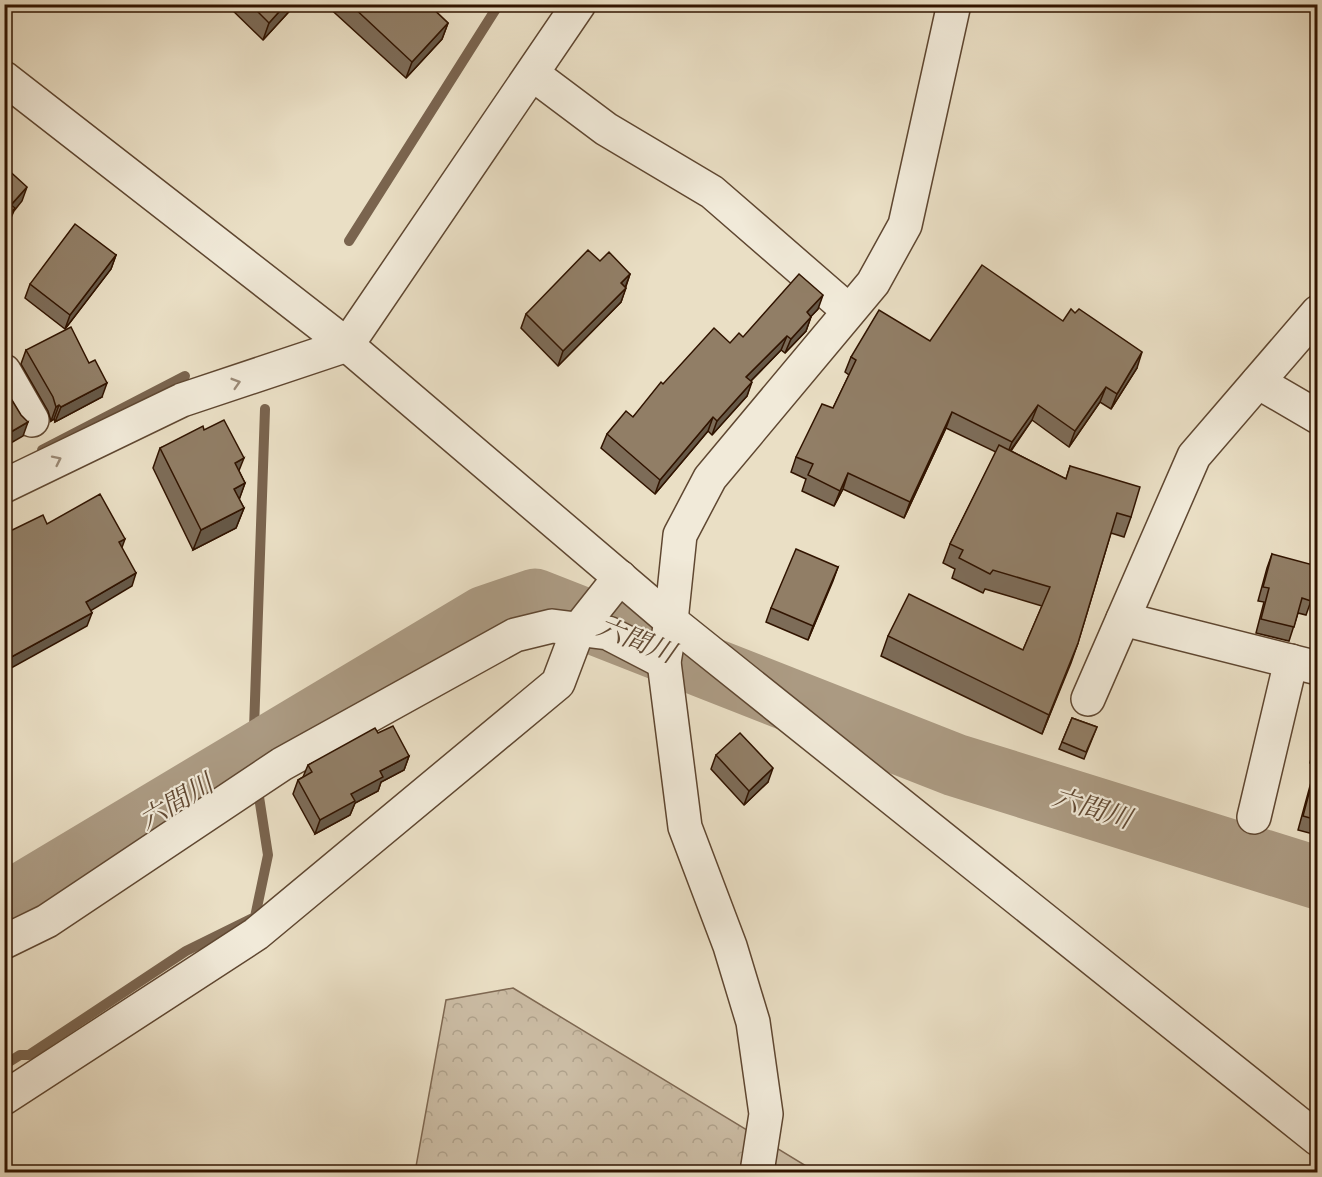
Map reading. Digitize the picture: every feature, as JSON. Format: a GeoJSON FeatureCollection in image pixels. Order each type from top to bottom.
{"type":"FeatureCollection","features":[{"type":"Feature","properties":{"kind":"street"},"geometry":{"type":"LineString","coordinates":[[4,486],[182,400],[347,345],[534,75],[579,4]]}},
{"type":"Feature","properties":{"kind":"street"},"geometry":{"type":"LineString","coordinates":[[757,1173],[766,1114],[753,1022],[730,946],[685,827],[664,662],[671,621],[680,535],[710,478],[873,283],[905,225],[954,4]]}},
{"type":"Feature","properties":{"kind":"street"},"geometry":{"type":"LineString","coordinates":[[534,75],[606,129],[712,192],[849,311]]}},
{"type":"Feature","properties":{"kind":"street"},"geometry":{"type":"LineString","coordinates":[[4,78],[347,345],[671,621],[1317,1139]]}},
{"type":"Feature","properties":{"kind":"street"},"geometry":{"type":"LineString","coordinates":[[1088,699],[1194,456],[1317,312]]}},
{"type":"Feature","properties":{"kind":"street"},"geometry":{"type":"LineString","coordinates":[[4,371],[32,420]]}},
{"type":"Feature","properties":{"kind":"street"},"geometry":{"type":"LineString","coordinates":[[1258,382],[1317,417]]}},
{"type":"Feature","properties":{"kind":"street"},"geometry":{"type":"LineString","coordinates":[[4,1098],[256,934],[558,683],[578,630],[620,577]]}},
{"type":"Feature","properties":{"kind":"street"},"geometry":{"type":"LineString","coordinates":[[1123,620],[1304,664],[1254,817]]}},
{"type":"Feature","properties":{"kind":"street"},"geometry":{"type":"LineString","coordinates":[[4,942],[47,921],[282,764],[515,635],[552,626],[608,633],[664,662]]}},
{"type":"Feature","properties":{"kind":"green space"},"geometry":{"type":"Polygon","coordinates":[[[513,988],[816,1172],[415,1172],[446,1000],[513,988]]]}},
{"type":"Feature","properties":{"kind":"building"},"geometry":{"type":"Polygon","coordinates":[[[250,4],[286,4],[269,23],[250,4]]]}},
{"type":"Feature","properties":{"kind":"building"},"geometry":{"type":"Polygon","coordinates":[[[350,4],[428,4],[448,23],[412,62],[350,4]]]}},
{"type":"Feature","properties":{"kind":"building"},"geometry":{"type":"Polygon","coordinates":[[[4,166],[27,187],[11,205],[15,208],[4,220],[4,166]]]}},
{"type":"Feature","properties":{"kind":"building"},"geometry":{"type":"Polygon","coordinates":[[[75,224],[116,255],[70,315],[30,284],[75,224]]]}},
{"type":"Feature","properties":{"kind":"building"},"geometry":{"type":"Polygon","coordinates":[[[588,250],[600,261],[609,252],[630,274],[621,283],[626,288],[563,351],[526,314],[588,250]]]}},
{"type":"Feature","properties":{"kind":"building"},"geometry":{"type":"Polygon","coordinates":[[[982,265],[1063,321],[1071,309],[1075,313],[1079,309],[1142,352],[1117,394],[1106,387],[1075,431],[1038,405],[1012,442],[952,412],[910,502],[848,473],[840,491],[808,475],[813,464],[796,457],[822,404],[833,408],[856,360],[851,357],[879,310],[930,341],[982,265]]]}},
{"type":"Feature","properties":{"kind":"building"},"geometry":{"type":"Polygon","coordinates":[[[799,274],[823,295],[807,312],[811,317],[791,339],[787,336],[746,377],[752,382],[717,421],[713,417],[660,480],[607,434],[626,411],[633,417],[661,382],[663,384],[714,328],[730,343],[739,333],[743,337],[799,274]]]}},
{"type":"Feature","properties":{"kind":"building"},"geometry":{"type":"Polygon","coordinates":[[[71,327],[89,363],[95,360],[107,383],[61,407],[59,405],[56,407],[53,397],[26,350],[71,327]]]}},
{"type":"Feature","properties":{"kind":"building"},"geometry":{"type":"Polygon","coordinates":[[[4,387],[21,415],[28,422],[4,436],[4,387]]]}},
{"type":"Feature","properties":{"kind":"building"},"geometry":{"type":"Polygon","coordinates":[[[224,420],[244,458],[235,463],[245,483],[234,489],[244,508],[201,530],[160,448],[203,426],[204,430],[224,420]]]}},
{"type":"Feature","properties":{"kind":"building"},"geometry":{"type":"Polygon","coordinates":[[[999,445],[1066,479],[1070,466],[1140,487],[1131,517],[1117,513],[1078,643],[1049,715],[888,636],[909,594],[1023,650],[1050,587],[993,570],[990,574],[959,558],[963,550],[950,544],[999,445]]]}},
{"type":"Feature","properties":{"kind":"building"},"geometry":{"type":"Polygon","coordinates":[[[100,494],[125,539],[119,542],[136,573],[86,602],[92,613],[4,661],[4,534],[43,515],[47,524],[100,494]]]}},
{"type":"Feature","properties":{"kind":"building"},"geometry":{"type":"Polygon","coordinates":[[[796,549],[838,567],[813,626],[771,608],[796,549]]]}},
{"type":"Feature","properties":{"kind":"building"},"geometry":{"type":"Polygon","coordinates":[[[1272,554],[1317,566],[1317,578],[1311,601],[1302,598],[1294,627],[1261,619],[1269,588],[1263,587],[1272,554]]]}},
{"type":"Feature","properties":{"kind":"building"},"geometry":{"type":"Polygon","coordinates":[[[1072,718],[1097,727],[1086,752],[1062,742],[1072,718]]]}},
{"type":"Feature","properties":{"kind":"building"},"geometry":{"type":"Polygon","coordinates":[[[393,726],[409,756],[380,771],[383,777],[351,794],[355,801],[320,820],[298,780],[312,772],[308,765],[375,728],[378,733],[393,726]]]}},
{"type":"Feature","properties":{"kind":"building"},"geometry":{"type":"Polygon","coordinates":[[[740,733],[773,768],[749,791],[716,755],[740,733]]]}},
{"type":"Feature","properties":{"kind":"building"},"geometry":{"type":"Polygon","coordinates":[[[1317,763],[1317,820],[1303,816],[1317,763]]]}},
{"type":"Feature","properties":{"kind":"waterway"},"geometry":{"type":"LineString","coordinates":[[349,241],[499,4]]}},
{"type":"Feature","properties":{"kind":"waterway"},"geometry":{"type":"LineString","coordinates":[[42,450],[185,376]]}},
{"type":"Feature","properties":{"kind":"waterway"},"geometry":{"type":"LineString","coordinates":[[4,1065],[20,1055],[29,1055],[186,951],[255,917],[268,855],[253,758],[265,409]]}},
{"type":"Feature","properties":{"kind":"waterway","name":"六間川"},"geometry":{"type":"LineString","coordinates":[[4,905],[485,617],[535,600],[955,765],[1318,878]]}}]}
